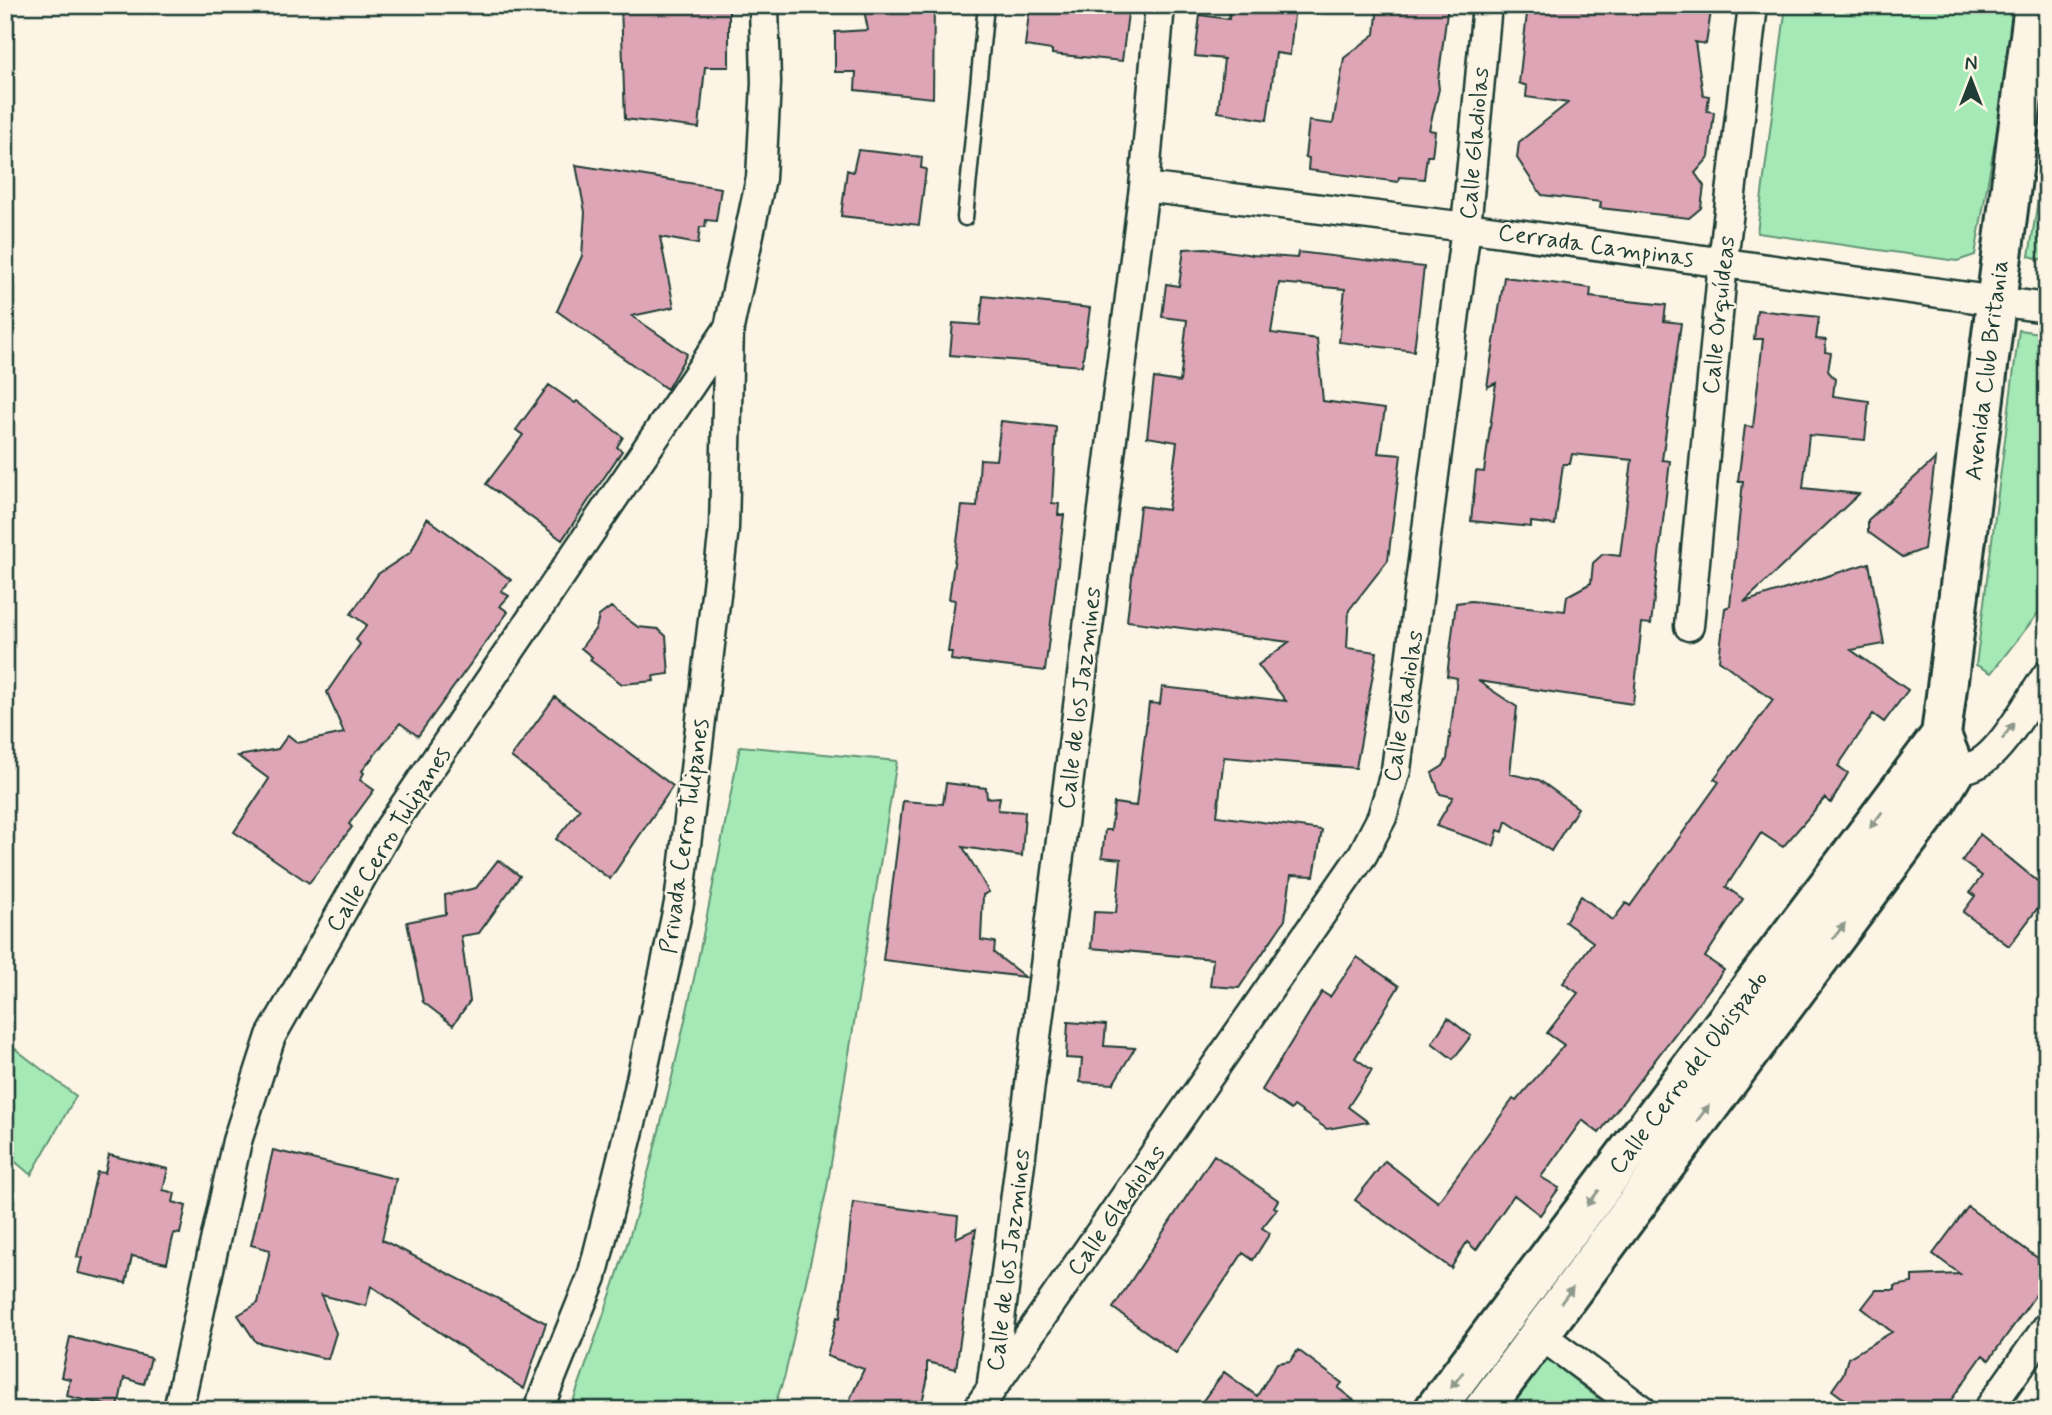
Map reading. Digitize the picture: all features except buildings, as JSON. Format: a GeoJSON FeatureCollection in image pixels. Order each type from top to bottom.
{"type":"FeatureCollection","features":[{"type":"Feature","properties":{"kind":"main road","name":"Avenida Club Britania"},"geometry":{"type":"LineString","coordinates":[[1955,770],[1941,735],[1994,300],[2034,5]]}},
{"type":"Feature","properties":{"kind":"main road"},"geometry":{"type":"LineString","coordinates":[[1916,764],[1941,735]]}},
{"type":"Feature","properties":{"kind":"main road","name":"Calle Cerro del Obispado"},"geometry":{"type":"LineString","coordinates":[[1434,1410],[1916,764]]}},
{"type":"Feature","properties":{"kind":"main road","name":"Calle Cerro del Obispado"},"geometry":{"type":"LineString","coordinates":[[1483,1410],[1919,824],[1955,770]]}},
{"type":"Feature","properties":{"kind":"street"},"geometry":{"type":"LineString","coordinates":[[729,328],[761,178],[766,83],[764,5]]}},
{"type":"Feature","properties":{"kind":"street","name":"Calle de los Jazmines"},"geometry":{"type":"LineString","coordinates":[[984,1400],[1144,187],[1160,5]]}},
{"type":"Feature","properties":{"kind":"street","name":"Calle Gladiolas"},"geometry":{"type":"LineString","coordinates":[[984,1400],[1363,854],[1382,817],[1396,769],[1466,228],[1487,5]]}},
{"type":"Feature","properties":{"kind":"street","name":"Calle Orquídeas"},"geometry":{"type":"LineString","coordinates":[[1689,626],[1723,262],[1753,5]]}},
{"type":"Feature","properties":{"kind":"street","name":"Cerrada Campinas"},"geometry":{"type":"LineString","coordinates":[[1144,187],[1723,262],[2047,308]]}},
{"type":"Feature","properties":{"kind":"street","name":"Calle Cerro Tulipanes"},"geometry":{"type":"LineString","coordinates":[[178,1410],[237,1141],[271,1036],[390,827],[729,328]]}},
{"type":"Feature","properties":{"kind":"street","name":"Privada Cerro Tulipanes"},"geometry":{"type":"LineString","coordinates":[[538,1410],[592,1277],[636,1103],[679,903],[724,528],[729,328]]}},
{"type":"Feature","properties":{"kind":"street"},"geometry":{"type":"LineString","coordinates":[[1916,764],[1955,770],[1976,765],[1992,753],[2047,675]]}},
{"type":"Feature","properties":{"kind":"street"},"geometry":{"type":"LineString","coordinates":[[1987,1410],[2047,1327]]}},
{"type":"Feature","properties":{"kind":"street"},"geometry":{"type":"LineString","coordinates":[[1538,1333],[1642,1410]]}},
{"type":"Feature","properties":{"kind":"lane"},"geometry":{"type":"LineString","coordinates":[[965,218],[986,5]]}},
{"type":"Feature","properties":{"kind":"green space"},"geometry":{"type":"Polygon","coordinates":[[[1786,5],[2019,5],[1975,255],[1957,261],[1757,233],[1786,5]]]}},
{"type":"Feature","properties":{"kind":"green space"},"geometry":{"type":"Polygon","coordinates":[[[2047,144],[2047,261],[2029,256],[2047,144]]]}},
{"type":"Feature","properties":{"kind":"green space"},"geometry":{"type":"Polygon","coordinates":[[[2019,330],[2047,334],[2047,602],[1991,673],[1976,665],[2019,330]]]}},
{"type":"Feature","properties":{"kind":"green space"},"geometry":{"type":"Polygon","coordinates":[[[740,746],[897,761],[827,1188],[785,1375],[773,1410],[570,1410],[603,1318],[651,1162],[688,1007],[740,746]]]}},
{"type":"Feature","properties":{"kind":"green space"},"geometry":{"type":"Polygon","coordinates":[[[5,1041],[76,1096],[31,1175],[5,1153],[5,1041]]]}},
{"type":"Feature","properties":{"kind":"green space"},"geometry":{"type":"Polygon","coordinates":[[[1535,1349],[1613,1410],[1491,1410],[1535,1349]]]}}]}
